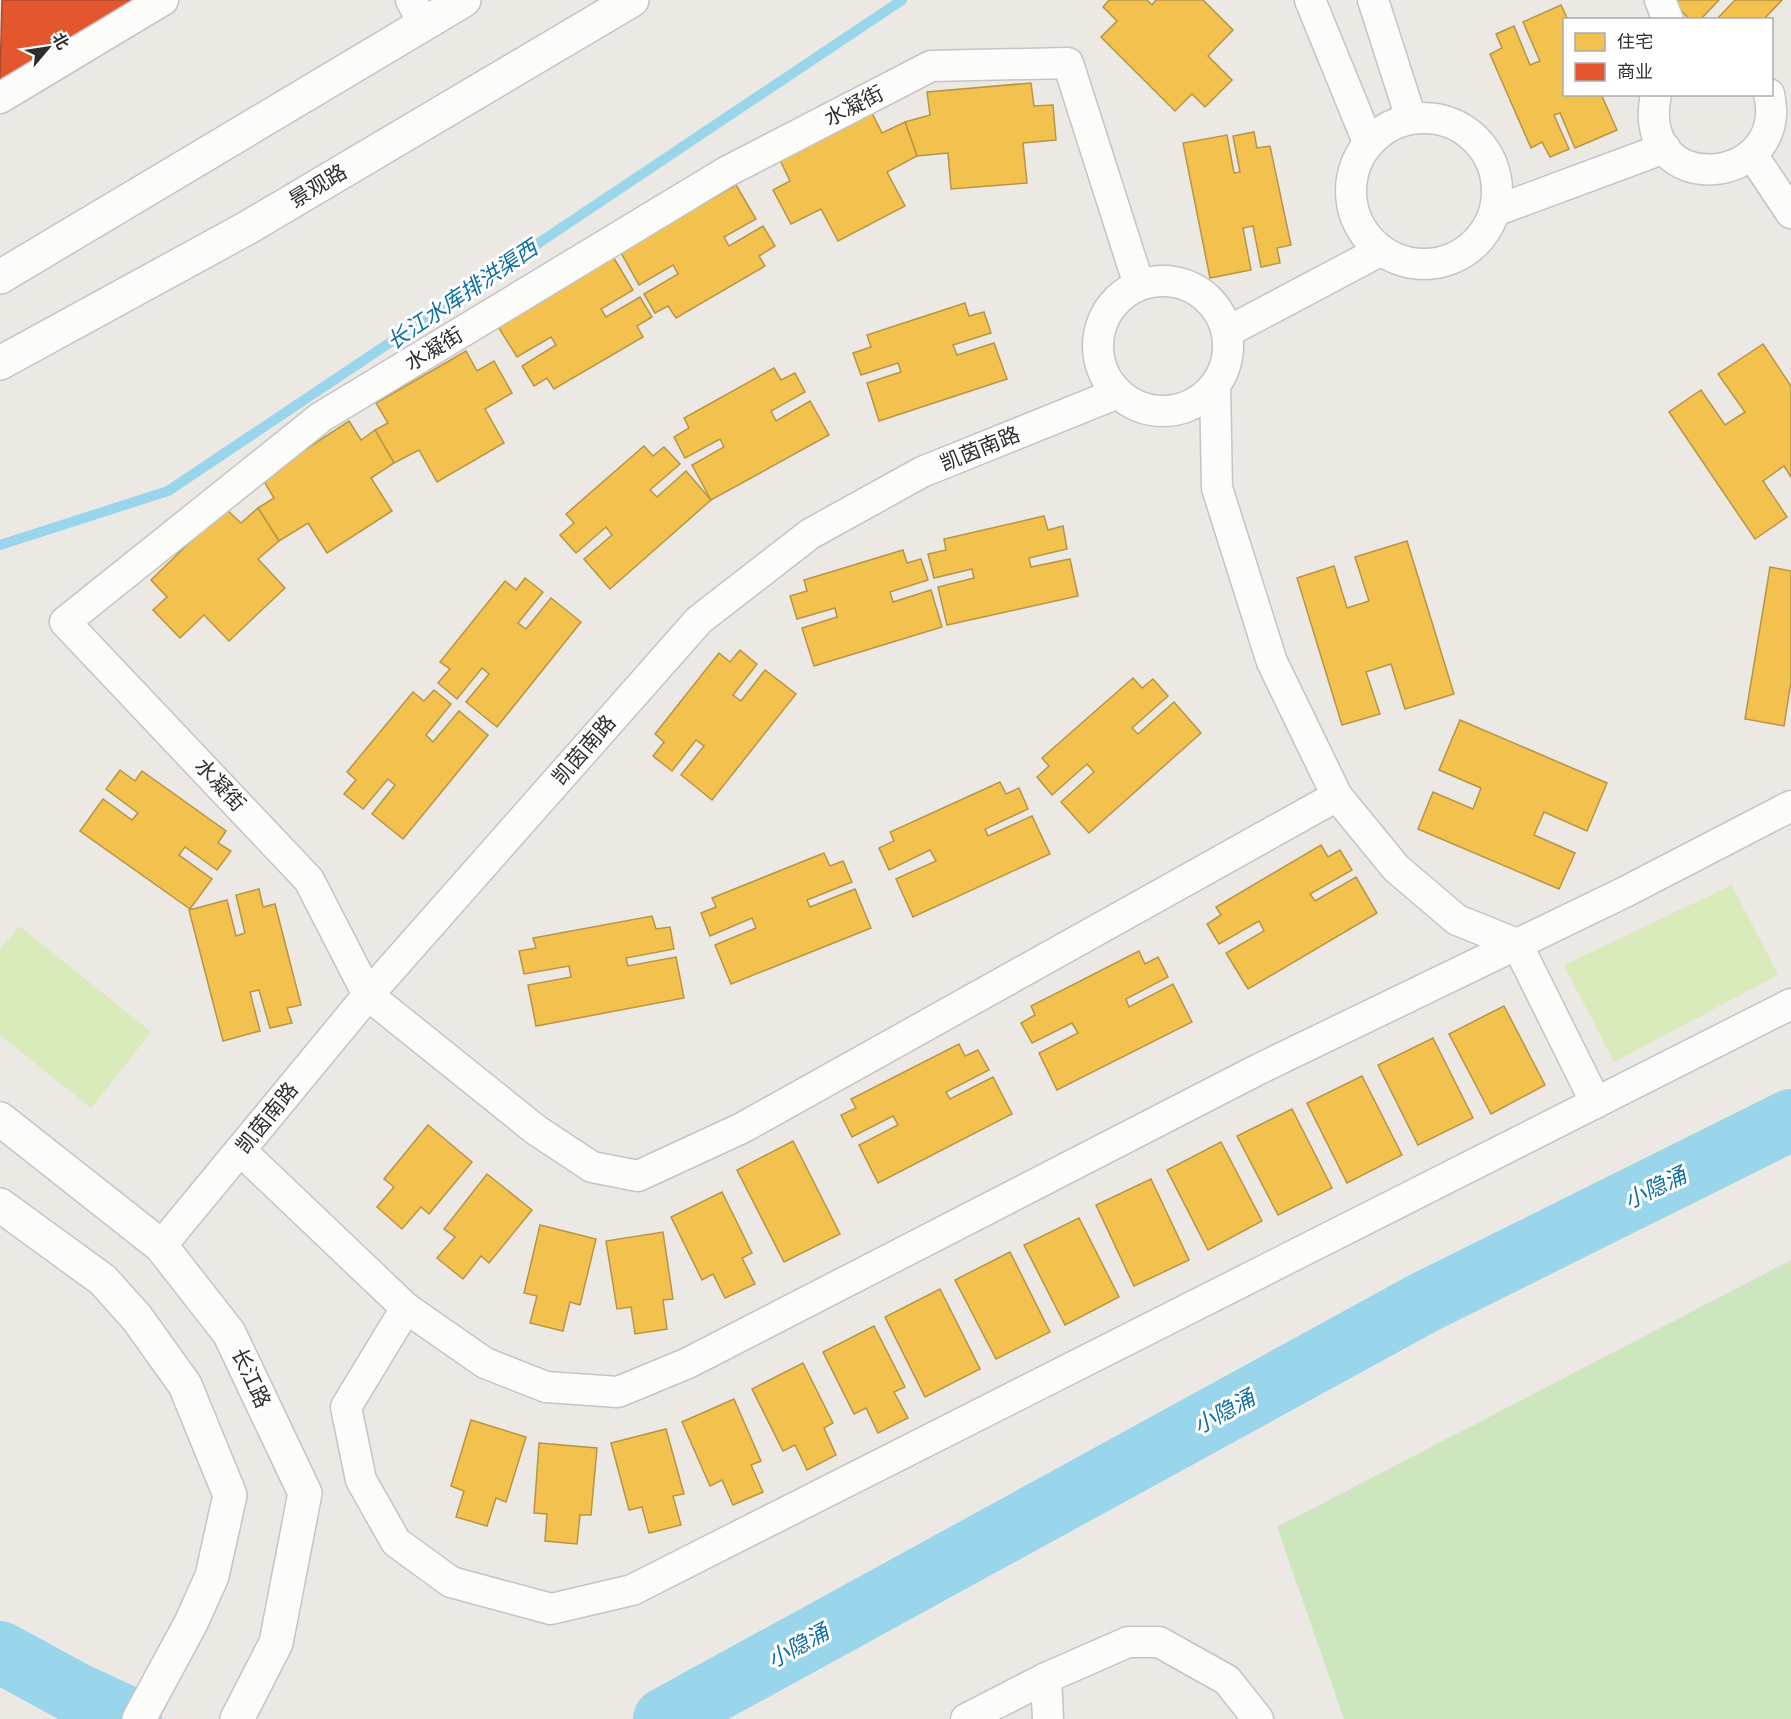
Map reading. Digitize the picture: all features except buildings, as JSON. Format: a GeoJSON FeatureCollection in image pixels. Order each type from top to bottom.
{"type":"FeatureCollection","features":[{"type":"Feature","properties":{"kind":"main road"},"geometry":{"type":"LineString","coordinates":[[0,277],[417,12],[464,0]]}},
{"type":"Feature","properties":{"kind":"main road","name":"景观路"},"geometry":{"type":"LineString","coordinates":[[0,363],[247,228],[632,0]]}},
{"type":"Feature","properties":{"kind":"main road","name":"长江路"},"geometry":{"type":"LineString","coordinates":[[0,1119],[161,1246],[230,1333],[305,1493],[274,1646],[237,1719]]}},
{"type":"Feature","properties":{"kind":"main road"},"geometry":{"type":"LineString","coordinates":[[0,1205],[103,1280],[137,1318],[185,1385],[230,1495],[212,1576],[191,1623],[139,1719]]}},
{"type":"Feature","properties":{"kind":"street"},"geometry":{"type":"LineString","coordinates":[[0,98],[164,0]]}},
{"type":"Feature","properties":{"kind":"street"},"geometry":{"type":"LineString","coordinates":[[1311,0],[1368,142]]}},
{"type":"Feature","properties":{"kind":"street"},"geometry":{"type":"LineString","coordinates":[[1373,0],[1411,118]]}},
{"type":"Feature","properties":{"kind":"street"},"geometry":{"type":"LineString","coordinates":[[1660,0],[1667,18]]}},
{"type":"Feature","properties":{"kind":"street","name":"水凝街"},"geometry":{"type":"LineString","coordinates":[[368,995],[309,880],[65,622],[321,417],[726,172],[931,66],[1068,63],[1139,285]]}},
{"type":"Feature","properties":{"kind":"street"},"geometry":{"type":"LineString","coordinates":[[1656,96],[1652,110],[1656,130],[1665,148],[1679,161],[1697,170],[1717,171],[1736,167],[1753,156],[1765,141],[1772,122],[1777,95]]}},
{"type":"Feature","properties":{"kind":"street"},"geometry":{"type":"LineString","coordinates":[[1411,118],[1436,118],[1460,127],[1479,142],[1492,164],[1498,187],[1495,211],[1485,233],[1469,250],[1448,261],[1425,265],[1401,262],[1380,251],[1364,234],[1353,212],[1350,188],[1355,164],[1368,142],[1388,127],[1411,118]]}},
{"type":"Feature","properties":{"kind":"street"},"geometry":{"type":"LineString","coordinates":[[1495,211],[1665,148]]}},
{"type":"Feature","properties":{"kind":"street"},"geometry":{"type":"LineString","coordinates":[[1753,156],[1791,213]]}},
{"type":"Feature","properties":{"kind":"street"},"geometry":{"type":"LineString","coordinates":[[1227,332],[1380,251]]}},
{"type":"Feature","properties":{"kind":"street"},"geometry":{"type":"LineString","coordinates":[[1215,386],[1195,404],[1175,411],[1155,411],[1135,406],[1118,393],[1105,377],[1099,357],[1099,334],[1106,314],[1121,297],[1139,285],[1161,281],[1183,285],[1203,295],[1218,311],[1227,332],[1228,353],[1215,386],[1217,488],[1272,662],[1337,796],[1396,868],[1457,920],[1517,944],[1596,1103]]}},
{"type":"Feature","properties":{"kind":"street","name":"凯茵南路"},"geometry":{"type":"LineString","coordinates":[[161,1246],[368,995],[699,620],[810,534],[922,472],[1118,393]]}},
{"type":"Feature","properties":{"kind":"street"},"geometry":{"type":"LineString","coordinates":[[368,995],[546,1136],[592,1167],[638,1176],[742,1128],[1337,796]]}},
{"type":"Feature","properties":{"kind":"street"},"geometry":{"type":"LineString","coordinates":[[240,1150],[406,1308],[485,1363],[546,1387],[618,1392],[688,1363],[1259,1069],[1517,944],[1791,806]]}},
{"type":"Feature","properties":{"kind":"street"},"geometry":{"type":"LineString","coordinates":[[406,1308],[346,1407],[360,1480],[396,1542],[452,1582],[551,1610],[632,1590],[1791,1004]]}},
{"type":"Feature","properties":{"kind":"street"},"geometry":{"type":"LineString","coordinates":[[966,1719],[1046,1678],[1128,1642],[1160,1642],[1227,1680],[1258,1719]]}},
{"type":"Feature","properties":{"kind":"street"},"geometry":{"type":"LineString","coordinates":[[1046,1678],[1048,1719]]}},
{"type":"Feature","properties":{"kind":"green space"},"geometry":{"type":"Polygon","coordinates":[[[1732,885],[1778,975],[1614,1062],[1564,965],[1732,885]]]}},
{"type":"Feature","properties":{"kind":"green space"},"geometry":{"type":"Polygon","coordinates":[[[19,926],[151,1032],[91,1108],[0,1035],[0,950],[19,926]]]}},
{"type":"Feature","properties":{"kind":"green space"},"geometry":{"type":"Polygon","coordinates":[[[1791,1260],[1791,1719],[1344,1719],[1277,1527],[1791,1260]]]}},
{"type":"Feature","properties":{"kind":"waterway","name":"长江水库排洪渠西"},"geometry":{"type":"LineString","coordinates":[[0,545],[168,491],[902,0]]}},
{"type":"Feature","properties":{"kind":"waterway","name":"小隐涌"},"geometry":{"type":"LineString","coordinates":[[664,1719],[1425,1302],[1791,1120]]}},
{"type":"Feature","properties":{"kind":"waterway","name":"小隐涌"},"geometry":{"type":"LineString","coordinates":[[0,1652],[77,1694],[131,1719]]}}]}
